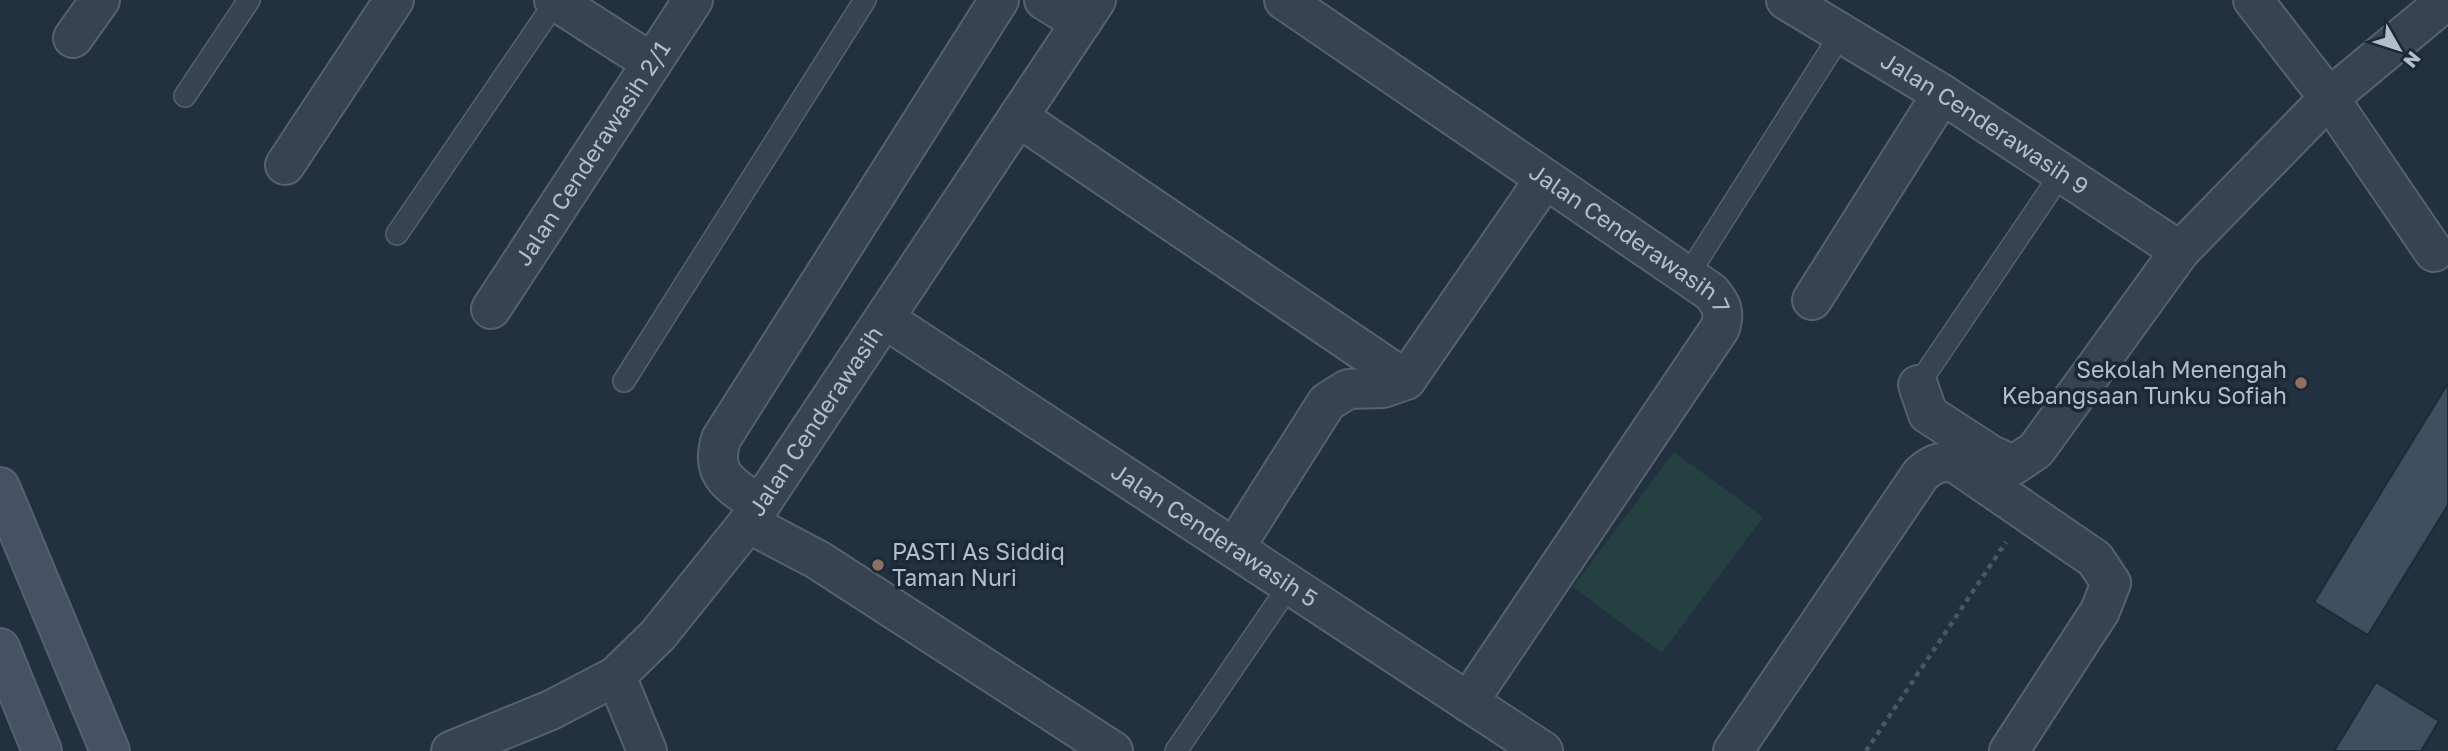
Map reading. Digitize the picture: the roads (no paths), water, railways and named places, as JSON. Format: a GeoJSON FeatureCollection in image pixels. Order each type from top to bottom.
{"type":"FeatureCollection","features":[{"type":"Feature","properties":{"kind":"main road"},"geometry":{"type":"LineString","coordinates":[[0,486],[110,751]]}},
{"type":"Feature","properties":{"kind":"main road"},"geometry":{"type":"LineString","coordinates":[[0,648],[42,751]]}},
{"type":"Feature","properties":{"kind":"street"},"geometry":{"type":"LineString","coordinates":[[73,38],[100,0]]}},
{"type":"Feature","properties":{"kind":"street"},"geometry":{"type":"LineString","coordinates":[[285,165],[394,0]]}},
{"type":"Feature","properties":{"kind":"street","name":"Jalan Cenderawasih 2/1"},"geometry":{"type":"LineString","coordinates":[[491,309],[693,0]]}},
{"type":"Feature","properties":{"kind":"street"},"geometry":{"type":"LineString","coordinates":[[999,0],[721,439],[716,456],[720,475],[754,515],[1089,744]]}},
{"type":"Feature","properties":{"kind":"street"},"geometry":{"type":"LineString","coordinates":[[1044,0],[1089,12]]}},
{"type":"Feature","properties":{"kind":"street","name":"Jalan Cenderawasih 7"},"geometry":{"type":"LineString","coordinates":[[1283,0],[1688,275],[1711,292],[1721,303],[1724,314],[1720,328],[1468,702]]}},
{"type":"Feature","properties":{"kind":"street","name":"Jalan Cenderawasih 9"},"geometry":{"type":"LineString","coordinates":[[1786,0],[1942,94],[2180,251]]}},
{"type":"Feature","properties":{"kind":"street"},"geometry":{"type":"LineString","coordinates":[[2253,0],[2329,98],[2434,252]]}},
{"type":"Feature","properties":{"kind":"street"},"geometry":{"type":"LineString","coordinates":[[1918,384],[1928,414],[1991,456],[2014,465],[2036,450],[2180,251],[2329,98],[2446,0]]}},
{"type":"Feature","properties":{"kind":"street"},"geometry":{"type":"LineString","coordinates":[[555,1],[652,63]]}},
{"type":"Feature","properties":{"kind":"street","name":"Jalan Cenderawasih"},"geometry":{"type":"LineString","coordinates":[[452,751],[551,710],[616,676],[658,635],[754,515],[1089,12]]}},
{"type":"Feature","properties":{"kind":"street"},"geometry":{"type":"LineString","coordinates":[[1812,300],[1942,94]]}},
{"type":"Feature","properties":{"kind":"street"},"geometry":{"type":"LineString","coordinates":[[1018,117],[1406,380]]}},
{"type":"Feature","properties":{"kind":"street"},"geometry":{"type":"LineString","coordinates":[[1235,547],[1327,402],[1348,389],[1383,388],[1406,380],[1545,179]]}},
{"type":"Feature","properties":{"kind":"street","name":"Jalan Cenderawasih 5"},"geometry":{"type":"LineString","coordinates":[[885,318],[1543,751]]}},
{"type":"Feature","properties":{"kind":"street"},"geometry":{"type":"LineString","coordinates":[[1733,751],[1921,474],[1933,464],[1945,461],[1957,464],[2095,559],[2111,583],[2100,611],[2009,751]]}},
{"type":"Feature","properties":{"kind":"street"},"geometry":{"type":"LineString","coordinates":[[616,676],[647,751]]}},
{"type":"Feature","properties":{"kind":"lane"},"geometry":{"type":"LineString","coordinates":[[186,96],[249,0]]}},
{"type":"Feature","properties":{"kind":"lane"},"geometry":{"type":"LineString","coordinates":[[625,381],[865,0]]}},
{"type":"Feature","properties":{"kind":"lane"},"geometry":{"type":"LineString","coordinates":[[397,234],[555,1]]}},
{"type":"Feature","properties":{"kind":"lane"},"geometry":{"type":"LineString","coordinates":[[1688,275],[1841,34]]}},
{"type":"Feature","properties":{"kind":"lane"},"geometry":{"type":"LineString","coordinates":[[1918,384],[2061,174]]}},
{"type":"Feature","properties":{"kind":"lane"},"geometry":{"type":"LineString","coordinates":[[1176,751],[1291,583]]}},
{"type":"Feature","properties":{"kind":"place","name":"Sekolah Menengah Kebangsaan Tunku Sofiah"},"geometry":{"type":"Point","coordinates":[2301,383]}},
{"type":"Feature","properties":{"kind":"place","name":"PASTI As Siddiq Taman Nuri"},"geometry":{"type":"Point","coordinates":[878,565]}}]}
